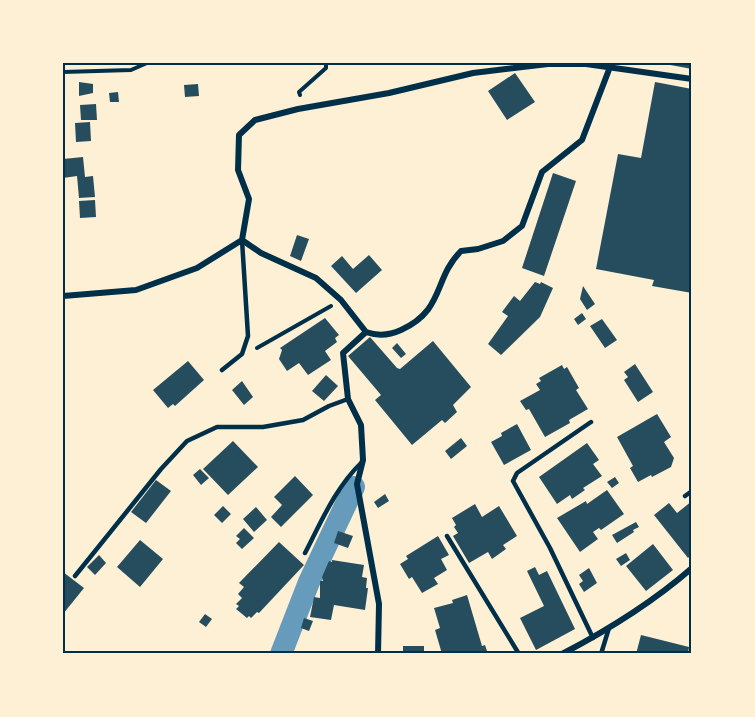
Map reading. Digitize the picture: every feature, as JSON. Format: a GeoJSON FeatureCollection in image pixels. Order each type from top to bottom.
{"type":"FeatureCollection","features":[{"type":"Feature","properties":{"kind":"street"},"geometry":{"type":"LineString","coordinates":[[63,296],[136,290],[197,268],[242,240],[249,199],[238,170],[239,135],[255,120],[302,108],[389,93],[473,73],[548,63],[612,65],[692,79]]}},
{"type":"Feature","properties":{"kind":"street"},"geometry":{"type":"LineString","coordinates":[[242,240],[261,253],[316,278],[341,300],[366,332],[392,334],[421,319],[430,309],[453,259],[461,250],[478,249],[502,241],[522,226],[542,172],[582,140],[612,65]]}},
{"type":"Feature","properties":{"kind":"street"},"geometry":{"type":"LineString","coordinates":[[366,332],[343,353],[348,399],[362,425],[363,460],[357,484],[378,604],[378,654]]}},
{"type":"Feature","properties":{"kind":"street"},"geometry":{"type":"LineString","coordinates":[[562,654],[593,638],[644,605],[692,568]]}},
{"type":"Feature","properties":{"kind":"lane"},"geometry":{"type":"LineString","coordinates":[[222,370],[242,354],[248,336],[242,240]]}},
{"type":"Feature","properties":{"kind":"lane"},"geometry":{"type":"LineString","coordinates":[[75,576],[161,469],[187,441],[218,427],[263,427],[303,420],[348,399]]}},
{"type":"Feature","properties":{"kind":"lane"},"geometry":{"type":"LineString","coordinates":[[591,422],[517,473],[513,481],[550,548],[593,638]]}},
{"type":"Feature","properties":{"kind":"lane"},"geometry":{"type":"LineString","coordinates":[[305,553],[341,485],[363,460]]}},
{"type":"Feature","properties":{"kind":"lane"},"geometry":{"type":"LineString","coordinates":[[685,496],[692,491]]}},
{"type":"Feature","properties":{"kind":"lane"},"geometry":{"type":"LineString","coordinates":[[447,536],[519,654]]}},
{"type":"Feature","properties":{"kind":"lane"},"geometry":{"type":"LineString","coordinates":[[601,654],[609,628]]}},
{"type":"Feature","properties":{"kind":"path"},"geometry":{"type":"LineString","coordinates":[[63,72],[131,70],[147,63]]}},
{"type":"Feature","properties":{"kind":"path"},"geometry":{"type":"LineString","coordinates":[[302,108],[299,92],[326,68],[326,63]]}},
{"type":"Feature","properties":{"kind":"path"},"geometry":{"type":"LineString","coordinates":[[242,354],[261,346],[341,300]]}},
{"type":"Feature","properties":{"kind":"building"},"geometry":{"type":"Polygon","coordinates":[[[692,63],[692,69],[665,64],[692,63]]]}},
{"type":"Feature","properties":{"kind":"building"},"geometry":{"type":"Polygon","coordinates":[[[515,73],[535,102],[507,120],[488,91],[515,73]]]}},
{"type":"Feature","properties":{"kind":"building"},"geometry":{"type":"Polygon","coordinates":[[[79,82],[93,84],[93,93],[79,96],[79,82]]]}},
{"type":"Feature","properties":{"kind":"building"},"geometry":{"type":"Polygon","coordinates":[[[655,82],[692,89],[692,293],[652,286],[654,280],[596,269],[618,154],[641,158],[655,82]]]}},
{"type":"Feature","properties":{"kind":"building"},"geometry":{"type":"Polygon","coordinates":[[[198,84],[199,96],[185,97],[184,85],[198,84]]]}},
{"type":"Feature","properties":{"kind":"building"},"geometry":{"type":"Polygon","coordinates":[[[118,92],[119,102],[110,102],[109,93],[118,92]]]}},
{"type":"Feature","properties":{"kind":"building"},"geometry":{"type":"Polygon","coordinates":[[[96,104],[97,120],[81,120],[80,105],[96,104]]]}},
{"type":"Feature","properties":{"kind":"building"},"geometry":{"type":"Polygon","coordinates":[[[90,122],[91,141],[76,142],[75,123],[90,122]]]}},
{"type":"Feature","properties":{"kind":"building"},"geometry":{"type":"Polygon","coordinates":[[[83,157],[85,177],[93,176],[95,197],[79,198],[77,176],[63,178],[63,159],[83,157]]]}},
{"type":"Feature","properties":{"kind":"building"},"geometry":{"type":"Polygon","coordinates":[[[553,173],[576,181],[544,276],[522,268],[553,173]]]}},
{"type":"Feature","properties":{"kind":"building"},"geometry":{"type":"Polygon","coordinates":[[[95,200],[96,217],[80,218],[79,201],[95,200]]]}},
{"type":"Feature","properties":{"kind":"building"},"geometry":{"type":"Polygon","coordinates":[[[297,235],[309,239],[301,261],[290,256],[297,235]]]}},
{"type":"Feature","properties":{"kind":"building"},"geometry":{"type":"Polygon","coordinates":[[[369,255],[382,270],[356,293],[331,266],[342,256],[353,269],[369,255]]]}},
{"type":"Feature","properties":{"kind":"building"},"geometry":{"type":"Polygon","coordinates":[[[535,282],[540,284],[541,282],[553,288],[540,317],[501,355],[488,344],[508,316],[502,312],[514,296],[520,301],[535,282]]]}},
{"type":"Feature","properties":{"kind":"building"},"geometry":{"type":"Polygon","coordinates":[[[583,286],[595,304],[587,310],[580,299],[583,286]]]}},
{"type":"Feature","properties":{"kind":"building"},"geometry":{"type":"Polygon","coordinates":[[[582,313],[586,319],[578,325],[574,319],[582,313]]]}},
{"type":"Feature","properties":{"kind":"building"},"geometry":{"type":"Polygon","coordinates":[[[325,318],[339,335],[335,338],[337,342],[325,351],[331,360],[308,375],[299,363],[287,371],[279,359],[282,350],[280,348],[325,318]]]}},
{"type":"Feature","properties":{"kind":"building"},"geometry":{"type":"Polygon","coordinates":[[[602,319],[617,340],[605,348],[590,326],[602,319]]]}},
{"type":"Feature","properties":{"kind":"building"},"geometry":{"type":"Polygon","coordinates":[[[370,337],[400,369],[433,341],[471,387],[453,405],[457,412],[445,423],[442,420],[412,445],[375,400],[381,395],[348,356],[370,337]]]}},
{"type":"Feature","properties":{"kind":"building"},"geometry":{"type":"Polygon","coordinates":[[[397,343],[406,354],[401,358],[392,348],[397,343]]]}},
{"type":"Feature","properties":{"kind":"building"},"geometry":{"type":"Polygon","coordinates":[[[188,361],[204,380],[175,406],[173,404],[168,408],[153,390],[188,361]]]}},
{"type":"Feature","properties":{"kind":"building"},"geometry":{"type":"Polygon","coordinates":[[[635,364],[653,392],[638,402],[624,380],[628,377],[624,372],[635,364]]]}},
{"type":"Feature","properties":{"kind":"building"},"geometry":{"type":"Polygon","coordinates":[[[562,365],[564,369],[567,367],[579,388],[576,390],[588,409],[569,420],[570,423],[545,437],[529,409],[526,410],[520,401],[540,390],[536,384],[541,381],[539,378],[562,365]]]}},
{"type":"Feature","properties":{"kind":"building"},"geometry":{"type":"Polygon","coordinates":[[[326,375],[338,386],[324,401],[312,391],[326,375]]]}},
{"type":"Feature","properties":{"kind":"building"},"geometry":{"type":"Polygon","coordinates":[[[242,381],[253,397],[244,405],[232,390],[242,381]]]}},
{"type":"Feature","properties":{"kind":"building"},"geometry":{"type":"Polygon","coordinates":[[[657,414],[671,437],[664,442],[674,458],[671,467],[638,482],[630,468],[633,466],[617,437],[657,414]]]}},
{"type":"Feature","properties":{"kind":"building"},"geometry":{"type":"Polygon","coordinates":[[[517,424],[531,450],[504,465],[491,442],[517,424]]]}},
{"type":"Feature","properties":{"kind":"building"},"geometry":{"type":"Polygon","coordinates":[[[461,438],[467,446],[451,459],[445,451],[461,438]]]}},
{"type":"Feature","properties":{"kind":"building"},"geometry":{"type":"Polygon","coordinates":[[[233,441],[258,467],[228,495],[203,469],[233,441]]]}},
{"type":"Feature","properties":{"kind":"building"},"geometry":{"type":"Polygon","coordinates":[[[587,443],[599,460],[593,464],[602,476],[583,488],[585,490],[572,499],[570,495],[557,504],[539,477],[587,443]]]}},
{"type":"Feature","properties":{"kind":"building"},"geometry":{"type":"Polygon","coordinates":[[[200,469],[209,478],[201,485],[193,475],[200,469]]]}},
{"type":"Feature","properties":{"kind":"building"},"geometry":{"type":"Polygon","coordinates":[[[295,476],[313,495],[281,527],[271,517],[282,505],[274,497],[295,476]]]}},
{"type":"Feature","properties":{"kind":"building"},"geometry":{"type":"Polygon","coordinates":[[[615,477],[619,483],[612,488],[607,482],[615,477]]]}},
{"type":"Feature","properties":{"kind":"building"},"geometry":{"type":"Polygon","coordinates":[[[156,480],[171,491],[146,523],[131,512],[156,480]]]}},
{"type":"Feature","properties":{"kind":"building"},"geometry":{"type":"Polygon","coordinates":[[[607,490],[624,514],[601,530],[599,528],[593,532],[598,539],[580,552],[557,518],[586,501],[587,504],[607,490]]]}},
{"type":"Feature","properties":{"kind":"building"},"geometry":{"type":"Polygon","coordinates":[[[385,494],[389,501],[378,508],[374,502],[385,494]]]}},
{"type":"Feature","properties":{"kind":"building"},"geometry":{"type":"Polygon","coordinates":[[[692,501],[692,554],[688,558],[654,515],[669,503],[677,513],[692,501]]]}},
{"type":"Feature","properties":{"kind":"building"},"geometry":{"type":"Polygon","coordinates":[[[475,504],[482,517],[499,506],[517,536],[503,545],[506,549],[492,559],[488,552],[469,563],[453,536],[458,533],[452,518],[475,504]]]}},
{"type":"Feature","properties":{"kind":"building"},"geometry":{"type":"Polygon","coordinates":[[[223,506],[231,514],[222,523],[214,515],[223,506]]]}},
{"type":"Feature","properties":{"kind":"building"},"geometry":{"type":"Polygon","coordinates":[[[256,507],[267,520],[254,532],[243,519],[256,507]]]}},
{"type":"Feature","properties":{"kind":"building"},"geometry":{"type":"Polygon","coordinates":[[[636,522],[639,527],[617,543],[612,535],[636,522]]]}},
{"type":"Feature","properties":{"kind":"building"},"geometry":{"type":"Polygon","coordinates":[[[244,528],[254,538],[242,549],[236,543],[240,539],[236,536],[244,528]]]}},
{"type":"Feature","properties":{"kind":"building"},"geometry":{"type":"Polygon","coordinates":[[[338,531],[353,536],[348,548],[334,543],[338,531]]]}},
{"type":"Feature","properties":{"kind":"building"},"geometry":{"type":"Polygon","coordinates":[[[438,536],[449,555],[441,559],[447,570],[434,578],[438,584],[422,593],[412,577],[409,579],[400,564],[408,559],[406,556],[438,536]]]}},
{"type":"Feature","properties":{"kind":"building"},"geometry":{"type":"Polygon","coordinates":[[[140,540],[163,559],[140,587],[117,567],[140,540]]]}},
{"type":"Feature","properties":{"kind":"building"},"geometry":{"type":"Polygon","coordinates":[[[279,542],[304,565],[259,613],[247,618],[236,609],[239,606],[236,604],[242,598],[238,594],[244,587],[239,583],[279,542]]]}},
{"type":"Feature","properties":{"kind":"building"},"geometry":{"type":"Polygon","coordinates":[[[653,544],[673,570],[646,591],[626,566],[653,544]]]}},
{"type":"Feature","properties":{"kind":"building"},"geometry":{"type":"Polygon","coordinates":[[[626,553],[630,560],[621,566],[616,559],[626,553]]]}},
{"type":"Feature","properties":{"kind":"building"},"geometry":{"type":"Polygon","coordinates":[[[99,555],[106,563],[95,575],[87,567],[99,555]]]}},
{"type":"Feature","properties":{"kind":"building"},"geometry":{"type":"Polygon","coordinates":[[[332,560],[364,565],[362,577],[367,578],[366,588],[368,588],[365,610],[334,605],[331,620],[310,617],[314,597],[320,598],[320,581],[323,581],[322,577],[329,561],[332,562],[332,560]]]}},
{"type":"Feature","properties":{"kind":"building"},"geometry":{"type":"Polygon","coordinates":[[[535,567],[539,575],[547,571],[575,629],[536,650],[520,618],[544,606],[527,571],[535,567]]]}},
{"type":"Feature","properties":{"kind":"building"},"geometry":{"type":"Polygon","coordinates":[[[589,568],[597,583],[584,592],[579,584],[583,581],[579,575],[589,568]]]}},
{"type":"Feature","properties":{"kind":"building"},"geometry":{"type":"Polygon","coordinates":[[[63,572],[84,588],[63,614],[63,572]]]}},
{"type":"Feature","properties":{"kind":"building"},"geometry":{"type":"Polygon","coordinates":[[[467,595],[482,646],[485,645],[488,654],[442,654],[435,630],[440,628],[434,608],[453,603],[452,600],[467,595]]]}},
{"type":"Feature","properties":{"kind":"building"},"geometry":{"type":"Polygon","coordinates":[[[205,614],[212,619],[206,627],[199,622],[205,614]]]}},
{"type":"Feature","properties":{"kind":"building"},"geometry":{"type":"Polygon","coordinates":[[[304,618],[313,621],[309,631],[301,628],[304,618]]]}},
{"type":"Feature","properties":{"kind":"building"},"geometry":{"type":"Polygon","coordinates":[[[641,635],[689,647],[688,654],[636,654],[641,635]]]}},
{"type":"Feature","properties":{"kind":"building"},"geometry":{"type":"Polygon","coordinates":[[[403,646],[424,646],[424,654],[403,654],[403,646]]]}},
{"type":"Feature","properties":{"kind":"waterway"},"geometry":{"type":"LineString","coordinates":[[281,654],[309,582],[354,487]]}}]}
